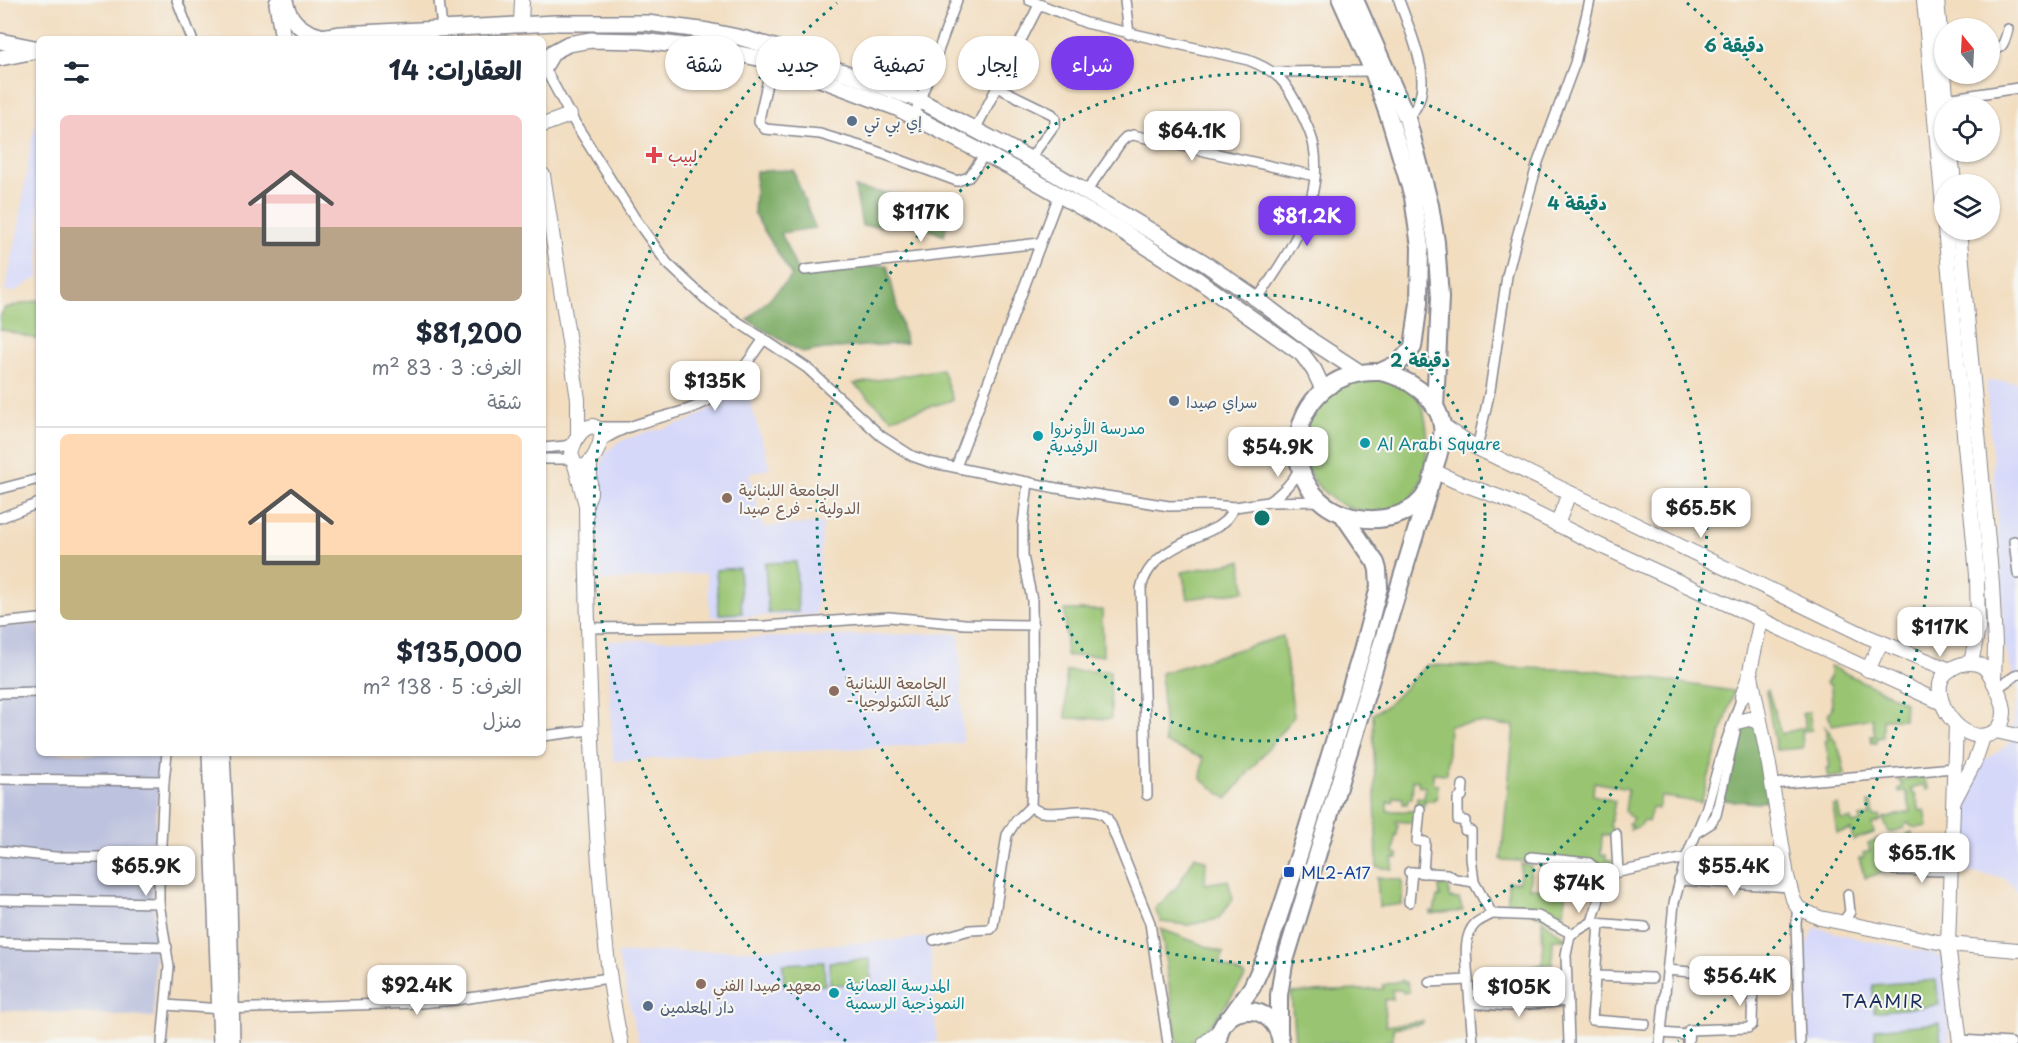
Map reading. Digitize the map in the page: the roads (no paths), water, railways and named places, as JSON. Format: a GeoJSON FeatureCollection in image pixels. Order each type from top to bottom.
{"type":"FeatureCollection","features":[{"type":"Feature","properties":{"kind":"highway"},"geometry":{"type":"LineString","coordinates":[[1341,0],[1373,72],[1409,179],[1417,214],[1421,274],[1413,347],[1416,356],[1421,359],[1433,361],[1438,357]]}},
{"type":"Feature","properties":{"kind":"highway"},"geometry":{"type":"LineString","coordinates":[[1355,0],[1407,118],[1422,173],[1436,242],[1440,297],[1435,408]]}},
{"type":"Feature","properties":{"kind":"highway"},"geometry":{"type":"LineString","coordinates":[[1380,372],[1399,363],[1413,347]]}},
{"type":"Feature","properties":{"kind":"highway"},"geometry":{"type":"LineString","coordinates":[[1219,1036],[1251,987],[1266,956],[1362,651],[1379,587],[1376,563],[1343,515],[1322,501],[1309,486],[1300,468],[1297,447],[1299,425],[1309,405],[1323,389],[1347,376],[1380,372],[1415,386],[1435,408],[1442,425],[1439,454],[1284,964],[1279,995],[1280,1037]]}},
{"type":"Feature","properties":{"kind":"highway"},"geometry":{"type":"LineString","coordinates":[[1343,515],[1376,519],[1397,516],[1415,506],[1428,492]]}},
{"type":"Feature","properties":{"kind":"highway"},"geometry":{"type":"LineString","coordinates":[[1232,1016],[1250,1011],[1260,1012],[1268,1017],[1280,1037]]}},
{"type":"Feature","properties":{"kind":"main road"},"geometry":{"type":"LineString","coordinates":[[276,0],[283,36]]}},
{"type":"Feature","properties":{"kind":"main road"},"geometry":{"type":"LineString","coordinates":[[285,0],[288,15],[293,21],[316,36]]}},
{"type":"Feature","properties":{"kind":"main road"},"geometry":{"type":"LineString","coordinates":[[521,25],[522,0]]}},
{"type":"Feature","properties":{"kind":"main road"},"geometry":{"type":"LineString","coordinates":[[1931,1],[1935,18]]}},
{"type":"Feature","properties":{"kind":"main road"},"geometry":{"type":"LineString","coordinates":[[1931,1],[1948,174]]}},
{"type":"Feature","properties":{"kind":"main road"},"geometry":{"type":"LineString","coordinates":[[365,36],[596,22],[673,25],[742,38],[819,62],[919,100],[1030,159],[1175,244],[1361,373]]}},
{"type":"Feature","properties":{"kind":"main road"},"geometry":{"type":"LineString","coordinates":[[521,25],[536,36]]}},
{"type":"Feature","properties":{"kind":"main road"},"geometry":{"type":"LineString","coordinates":[[546,62],[557,48],[591,40],[642,41],[720,50],[756,58]]}},
{"type":"Feature","properties":{"kind":"main road"},"geometry":{"type":"LineString","coordinates":[[3,49],[36,49]]}},
{"type":"Feature","properties":{"kind":"main road"},"geometry":{"type":"LineString","coordinates":[[840,87],[914,116],[1119,230],[1302,354],[1314,370],[1323,389]]}},
{"type":"Feature","properties":{"kind":"main road"},"geometry":{"type":"LineString","coordinates":[[546,124],[570,116]]}},
{"type":"Feature","properties":{"kind":"main road"},"geometry":{"type":"LineString","coordinates":[[546,194],[578,399],[576,439],[571,454],[586,505],[590,730],[603,924],[609,978],[621,1043]]}},
{"type":"Feature","properties":{"kind":"main road"},"geometry":{"type":"LineString","coordinates":[[1953,240],[1977,575],[1977,629],[1971,663]]}},
{"type":"Feature","properties":{"kind":"main road"},"geometry":{"type":"LineString","coordinates":[[1960,240],[1973,363],[1998,690],[2003,721],[1996,731],[1983,737],[1970,735],[1956,725],[1942,703],[1940,694],[1941,679],[1950,670],[1963,663],[1971,663],[1983,666],[1998,690],[2018,705]]}},
{"type":"Feature","properties":{"kind":"main road"},"geometry":{"type":"LineString","coordinates":[[1165,259],[1175,244]]}},
{"type":"Feature","properties":{"kind":"main road"},"geometry":{"type":"LineString","coordinates":[[578,399],[595,427],[602,434],[590,462],[590,493],[586,505]]}},
{"type":"Feature","properties":{"kind":"main road"},"geometry":{"type":"LineString","coordinates":[[1442,425],[1477,448],[1569,493],[1881,642],[1950,670]]}},
{"type":"Feature","properties":{"kind":"main road"},"geometry":{"type":"LineString","coordinates":[[576,439],[584,429],[595,427]]}},
{"type":"Feature","properties":{"kind":"main road"},"geometry":{"type":"LineString","coordinates":[[573,462],[583,467],[590,462]]}},
{"type":"Feature","properties":{"kind":"main road"},"geometry":{"type":"LineString","coordinates":[[1434,471],[1510,501],[1557,525],[1942,703]]}},
{"type":"Feature","properties":{"kind":"main road"},"geometry":{"type":"LineString","coordinates":[[1557,525],[1569,493]]}},
{"type":"Feature","properties":{"kind":"main road"},"geometry":{"type":"LineString","coordinates":[[1742,697],[1761,619]]}},
{"type":"Feature","properties":{"kind":"main road"},"geometry":{"type":"LineString","coordinates":[[1977,629],[1994,631]]}},
{"type":"Feature","properties":{"kind":"main road"},"geometry":{"type":"LineString","coordinates":[[1868,670],[1881,642]]}},
{"type":"Feature","properties":{"kind":"main road"},"geometry":{"type":"LineString","coordinates":[[1750,671],[1773,784],[1790,887],[1798,908],[1820,918],[1948,944],[2018,950]]}},
{"type":"Feature","properties":{"kind":"main road"},"geometry":{"type":"LineString","coordinates":[[1737,722],[1749,719],[1760,722]]}},
{"type":"Feature","properties":{"kind":"main road"},"geometry":{"type":"LineString","coordinates":[[1956,725],[1948,944],[1960,1041]]}},
{"type":"Feature","properties":{"kind":"main road"},"geometry":{"type":"LineString","coordinates":[[1996,731],[2018,736]]}},
{"type":"Feature","properties":{"kind":"main road"},"geometry":{"type":"LineString","coordinates":[[1954,801],[1975,761],[1983,737]]}},
{"type":"Feature","properties":{"kind":"main road"},"geometry":{"type":"LineString","coordinates":[[210,756],[226,1008],[232,1043]]}},
{"type":"Feature","properties":{"kind":"main road"},"geometry":{"type":"LineString","coordinates":[[221,1043],[226,1008],[222,756]]}},
{"type":"Feature","properties":{"kind":"main road"},"geometry":{"type":"LineString","coordinates":[[1205,1043],[1219,1036]]}},
{"type":"Feature","properties":{"kind":"street"},"geometry":{"type":"LineString","coordinates":[[177,0],[191,36]]}},
{"type":"Feature","properties":{"kind":"street"},"geometry":{"type":"LineString","coordinates":[[432,33],[439,0]]}},
{"type":"Feature","properties":{"kind":"street"},"geometry":{"type":"LineString","coordinates":[[914,116],[957,0]]}},
{"type":"Feature","properties":{"kind":"street"},"geometry":{"type":"LineString","coordinates":[[1029,0],[1086,23],[1248,60],[1274,72],[1282,81],[1297,103],[1311,134],[1315,154],[1315,176],[1311,196],[1293,243],[1279,269],[1257,299]]}},
{"type":"Feature","properties":{"kind":"street"},"geometry":{"type":"LineString","coordinates":[[1125,0],[1129,34]]}},
{"type":"Feature","properties":{"kind":"street"},"geometry":{"type":"LineString","coordinates":[[1399,0],[1422,73],[1419,99],[1413,112],[1407,118]]}},
{"type":"Feature","properties":{"kind":"street"},"geometry":{"type":"LineString","coordinates":[[1477,448],[1490,390],[1512,254],[1538,162],[1575,63],[1590,0]]}},
{"type":"Feature","properties":{"kind":"street"},"geometry":{"type":"LineString","coordinates":[[1023,36],[1039,5]]}},
{"type":"Feature","properties":{"kind":"street"},"geometry":{"type":"LineString","coordinates":[[2000,47],[2008,29]]}},
{"type":"Feature","properties":{"kind":"street"},"geometry":{"type":"LineString","coordinates":[[546,72],[570,116],[634,217],[667,262],[711,304],[807,368],[864,423],[912,456],[956,468],[1156,505],[1235,507],[1268,502],[1322,501]]}},
{"type":"Feature","properties":{"kind":"street"},"geometry":{"type":"LineString","coordinates":[[1274,72],[1373,72]]}},
{"type":"Feature","properties":{"kind":"street"},"geometry":{"type":"LineString","coordinates":[[1980,96],[2018,88]]}},
{"type":"Feature","properties":{"kind":"street"},"geometry":{"type":"LineString","coordinates":[[766,90],[759,122],[765,129],[820,134],[870,149],[957,181],[969,177],[985,154]]}},
{"type":"Feature","properties":{"kind":"street"},"geometry":{"type":"LineString","coordinates":[[975,130],[995,90]]}},
{"type":"Feature","properties":{"kind":"street"},"geometry":{"type":"LineString","coordinates":[[1003,90],[1052,114],[1055,118],[1055,124],[1030,159]]}},
{"type":"Feature","properties":{"kind":"street"},"geometry":{"type":"LineString","coordinates":[[1086,192],[1123,138],[1133,135],[1315,176]]}},
{"type":"Feature","properties":{"kind":"street"},"geometry":{"type":"LineString","coordinates":[[956,468],[1059,195]]}},
{"type":"Feature","properties":{"kind":"street"},"geometry":{"type":"LineString","coordinates":[[805,270],[1040,243]]}},
{"type":"Feature","properties":{"kind":"street"},"geometry":{"type":"LineString","coordinates":[[599,443],[627,427],[699,405],[718,394],[745,365],[764,339]]}},
{"type":"Feature","properties":{"kind":"street"},"geometry":{"type":"LineString","coordinates":[[595,427],[627,427]]}},
{"type":"Feature","properties":{"kind":"street"},"geometry":{"type":"LineString","coordinates":[[546,448],[565,446],[576,439]]}},
{"type":"Feature","properties":{"kind":"street"},"geometry":{"type":"LineString","coordinates":[[546,459],[573,462]]}},
{"type":"Feature","properties":{"kind":"street"},"geometry":{"type":"LineString","coordinates":[[1268,502],[1291,484],[1300,468]]}},
{"type":"Feature","properties":{"kind":"street"},"geometry":{"type":"LineString","coordinates":[[0,489],[36,480]]}},
{"type":"Feature","properties":{"kind":"street"},"geometry":{"type":"LineString","coordinates":[[934,940],[970,930],[991,929],[1007,835],[1016,821],[1031,806],[1033,625],[1032,600],[1023,556],[1023,525],[1028,482]]}},
{"type":"Feature","properties":{"kind":"street"},"geometry":{"type":"LineString","coordinates":[[0,518],[27,510],[36,505]]}},
{"type":"Feature","properties":{"kind":"street"},"geometry":{"type":"LineString","coordinates":[[1147,795],[1143,580],[1147,571],[1159,559],[1217,527],[1225,521],[1235,507]]}},
{"type":"Feature","properties":{"kind":"street"},"geometry":{"type":"LineString","coordinates":[[27,510],[36,510]]}},
{"type":"Feature","properties":{"kind":"street"},"geometry":{"type":"LineString","coordinates":[[2014,541],[2018,574]]}},
{"type":"Feature","properties":{"kind":"street"},"geometry":{"type":"LineString","coordinates":[[587,628],[765,627],[890,617],[965,624],[1033,625]]}},
{"type":"Feature","properties":{"kind":"street"},"geometry":{"type":"LineString","coordinates":[[0,623],[36,619]]}},
{"type":"Feature","properties":{"kind":"street"},"geometry":{"type":"LineString","coordinates":[[1998,690],[2018,674]]}},
{"type":"Feature","properties":{"kind":"street"},"geometry":{"type":"LineString","coordinates":[[0,693],[36,692]]}},
{"type":"Feature","properties":{"kind":"street"},"geometry":{"type":"LineString","coordinates":[[1699,832],[1710,824],[1716,815],[1742,706],[1742,697]]}},
{"type":"Feature","properties":{"kind":"street"},"geometry":{"type":"LineString","coordinates":[[1667,970],[1753,979],[1752,1025],[1748,1028],[1689,1030],[1688,1039],[1660,1038],[1667,970],[1674,903],[1679,880],[1686,858],[1699,832],[1722,753],[1742,697]]}},
{"type":"Feature","properties":{"kind":"street"},"geometry":{"type":"LineString","coordinates":[[546,736],[590,730]]}},
{"type":"Feature","properties":{"kind":"street"},"geometry":{"type":"LineString","coordinates":[[162,1043],[169,975],[167,947],[159,903],[159,857],[168,756]]}},
{"type":"Feature","properties":{"kind":"street"},"geometry":{"type":"LineString","coordinates":[[1773,784],[1953,768]]}},
{"type":"Feature","properties":{"kind":"street"},"geometry":{"type":"LineString","coordinates":[[0,779],[164,781]]}},
{"type":"Feature","properties":{"kind":"street"},"geometry":{"type":"LineString","coordinates":[[1463,785],[1462,796],[1458,799],[1458,820],[1465,821],[1465,830],[1471,831],[1474,882],[1492,914]]}},
{"type":"Feature","properties":{"kind":"street"},"geometry":{"type":"LineString","coordinates":[[1031,806],[1039,812],[1101,814],[1111,825],[1150,922],[1168,1043]]}},
{"type":"Feature","properties":{"kind":"street"},"geometry":{"type":"LineString","coordinates":[[1420,809],[1417,841],[1425,842],[1423,873]]}},
{"type":"Feature","properties":{"kind":"street"},"geometry":{"type":"LineString","coordinates":[[1616,834],[1618,872]]}},
{"type":"Feature","properties":{"kind":"street"},"geometry":{"type":"LineString","coordinates":[[0,851],[55,857],[159,857]]}},
{"type":"Feature","properties":{"kind":"street"},"geometry":{"type":"LineString","coordinates":[[1531,857],[1589,863],[1608,878]]}},
{"type":"Feature","properties":{"kind":"street"},"geometry":{"type":"LineString","coordinates":[[1645,1024],[1592,1020],[1595,923],[1600,892],[1605,880],[1618,872],[1686,858]]}},
{"type":"Feature","properties":{"kind":"street"},"geometry":{"type":"LineString","coordinates":[[1893,870],[1951,871]]}},
{"type":"Feature","properties":{"kind":"street"},"geometry":{"type":"LineString","coordinates":[[1409,902],[1411,872],[1447,874],[1455,879],[1474,882]]}},
{"type":"Feature","properties":{"kind":"street"},"geometry":{"type":"LineString","coordinates":[[1679,880],[1790,887]]}},
{"type":"Feature","properties":{"kind":"street"},"geometry":{"type":"LineString","coordinates":[[1842,923],[1850,912],[1848,894]]}},
{"type":"Feature","properties":{"kind":"street"},"geometry":{"type":"LineString","coordinates":[[0,900],[159,903]]}},
{"type":"Feature","properties":{"kind":"street"},"geometry":{"type":"LineString","coordinates":[[1798,908],[1800,1043]]}},
{"type":"Feature","properties":{"kind":"street"},"geometry":{"type":"LineString","coordinates":[[1473,1043],[1466,945],[1475,924],[1492,914],[1538,916],[1572,934]]}},
{"type":"Feature","properties":{"kind":"street"},"geometry":{"type":"LineString","coordinates":[[1569,1043],[1566,955],[1572,934],[1595,923],[1645,927]]}},
{"type":"Feature","properties":{"kind":"street"},"geometry":{"type":"LineString","coordinates":[[0,943],[167,947]]}},
{"type":"Feature","properties":{"kind":"street"},"geometry":{"type":"LineString","coordinates":[[1595,976],[1652,978]]}},
{"type":"Feature","properties":{"kind":"street"},"geometry":{"type":"LineString","coordinates":[[166,1005],[226,1008],[419,1003],[456,1000],[609,978]]}},
{"type":"Feature","properties":{"kind":"street"},"geometry":{"type":"LineString","coordinates":[[1429,982],[1468,980]]}},
{"type":"Feature","properties":{"kind":"street"},"geometry":{"type":"LineString","coordinates":[[1470,1003],[1508,1006],[1568,1000]]}},
{"type":"Feature","properties":{"kind":"street"},"geometry":{"type":"LineString","coordinates":[[1960,1041],[2011,1043]]}},
{"type":"Feature","properties":{"kind":"place","name":"إي بي تي"},"geometry":{"type":"Point","coordinates":[852,121]}},
{"type":"Feature","properties":{"kind":"place","name":"لبيب"},"geometry":{"type":"Point","coordinates":[654,155]}},
{"type":"Feature","properties":{"kind":"place","name":"سراي صيدا"},"geometry":{"type":"Point","coordinates":[1174,401]}},
{"type":"Feature","properties":{"kind":"place","name":"مدرسة الأونروا الرفيدية"},"geometry":{"type":"Point","coordinates":[1038,436]}},
{"type":"Feature","properties":{"kind":"place","name":"Al Arabi Square"},"geometry":{"type":"Point","coordinates":[1365,443]}},
{"type":"Feature","properties":{"kind":"place","name":"الجامعة اللبنانية الدولية - فرع صيدا"},"geometry":{"type":"Point","coordinates":[727,498]}},
{"type":"Feature","properties":{"kind":"place","name":"الجامعة اللبنانية - كلية التكنولوجيا"},"geometry":{"type":"Point","coordinates":[834,691]}},
{"type":"Feature","properties":{"kind":"place","name":"ML2-A17"},"geometry":{"type":"Point","coordinates":[1289,872]}},
{"type":"Feature","properties":{"kind":"place","name":"معهد صيدا الفني"},"geometry":{"type":"Point","coordinates":[701,984]}},
{"type":"Feature","properties":{"kind":"place","name":"المدرسة العمانية النموذجية الرسمية"},"geometry":{"type":"Point","coordinates":[834,993]}},
{"type":"Feature","properties":{"kind":"place","name":"دار المعلمين"},"geometry":{"type":"Point","coordinates":[648,1006]}},
{"type":"Feature","properties":{"kind":"district","name":"TAAMIR"},"geometry":{"type":"Point","coordinates":[1883,1000]}}]}
